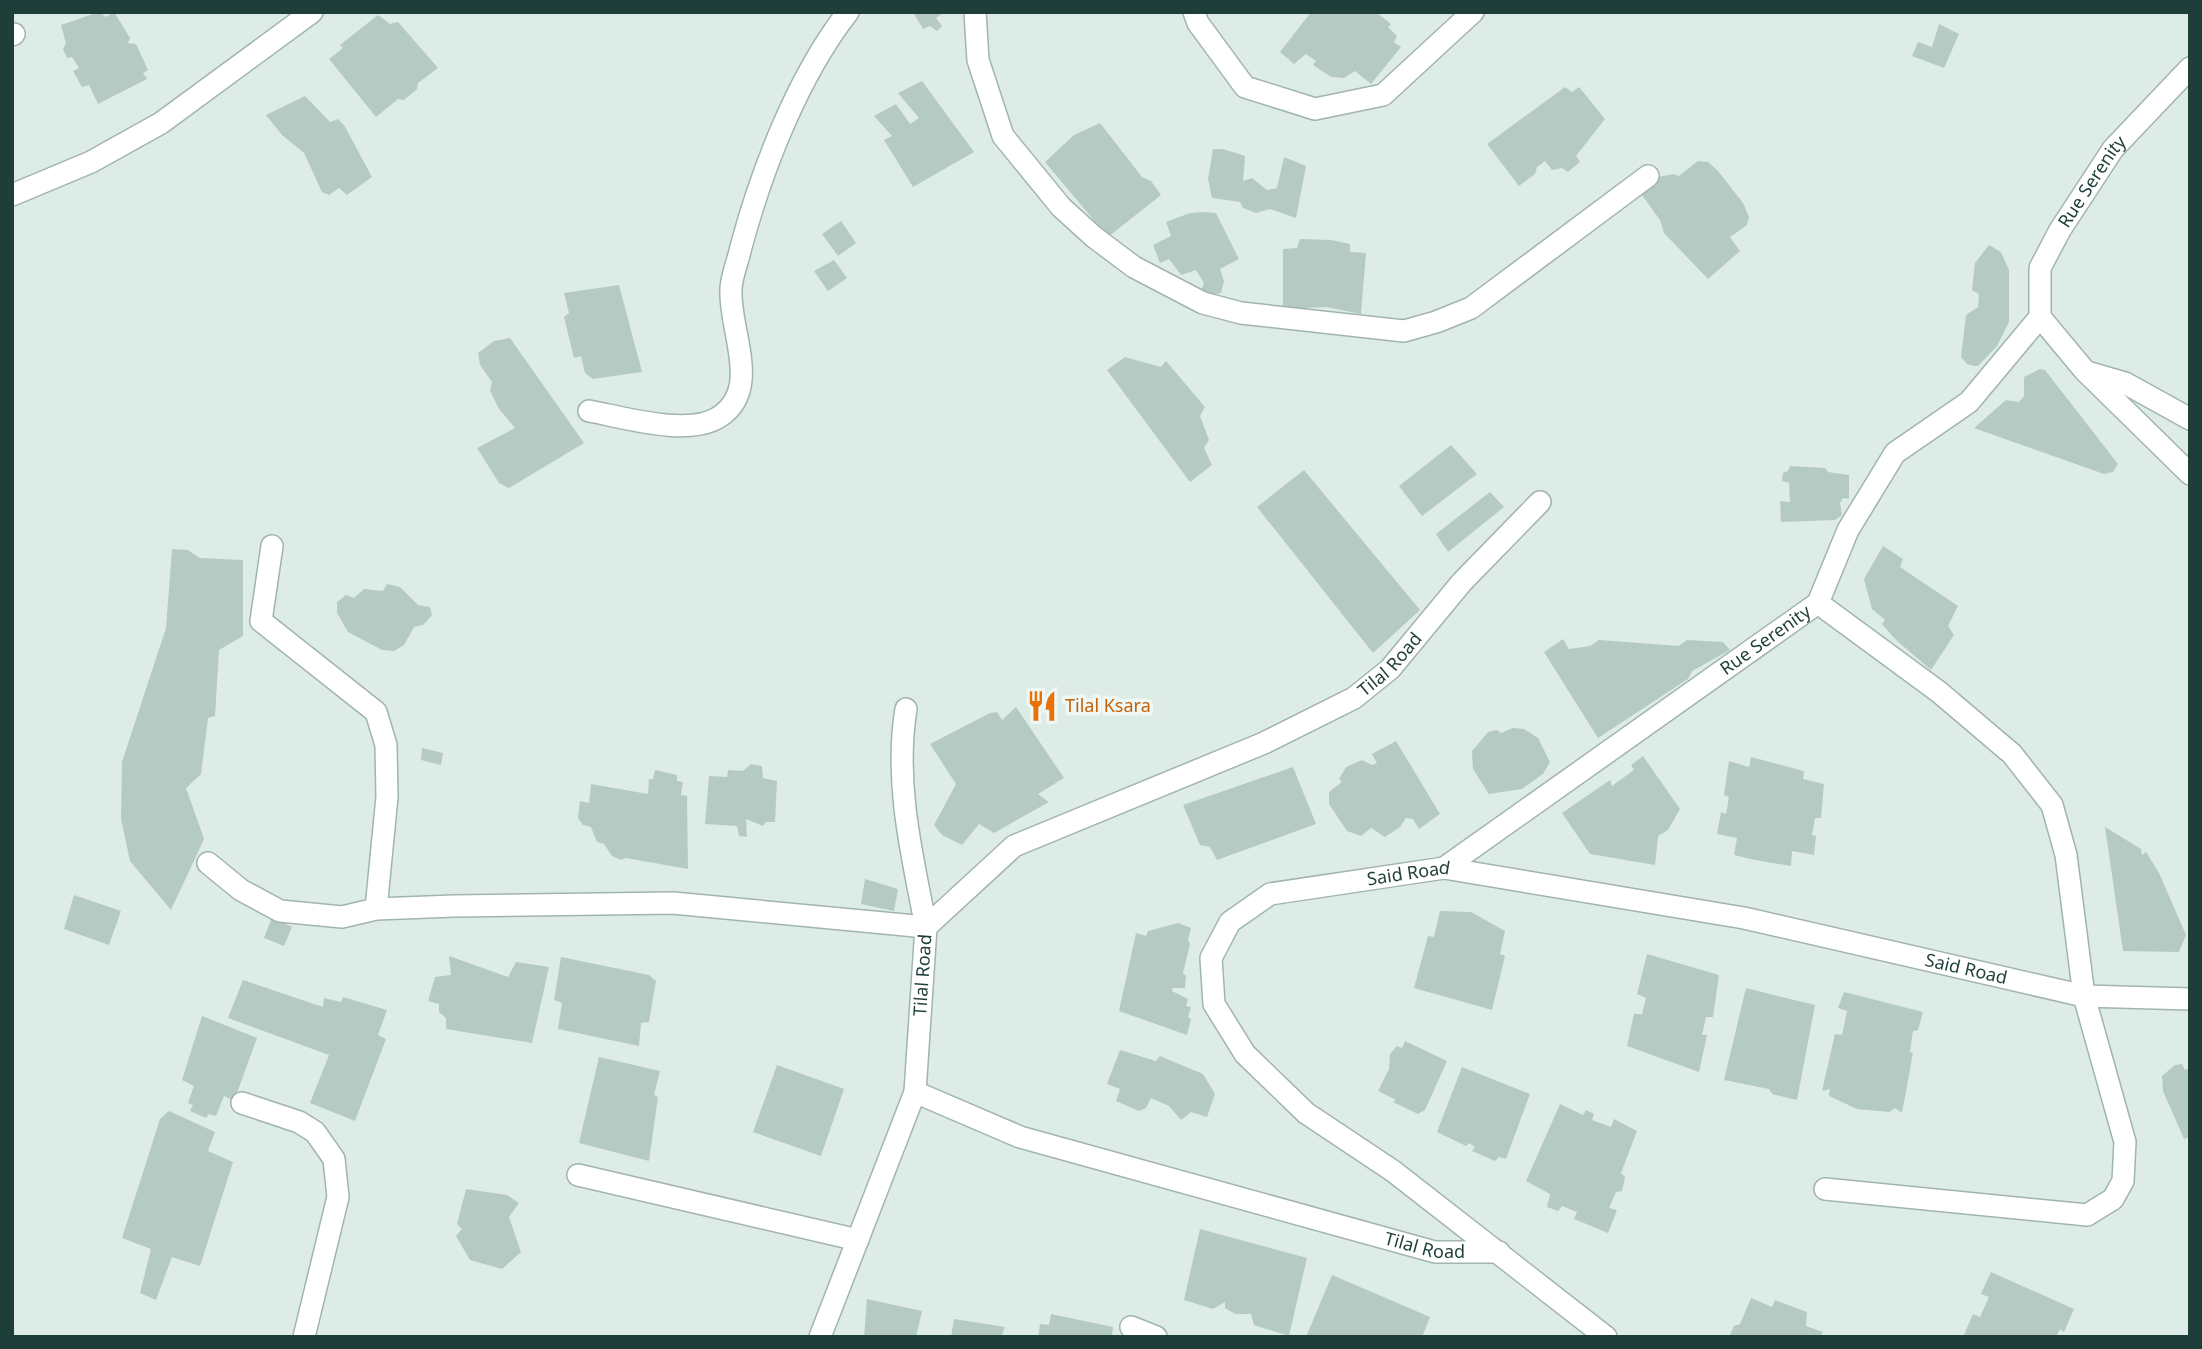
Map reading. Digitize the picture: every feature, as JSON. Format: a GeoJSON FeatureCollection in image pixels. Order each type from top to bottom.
{"type":"FeatureCollection","features":[{"type":"Feature","properties":{"kind":"street"},"geometry":{"type":"LineString","coordinates":[[12,195],[92,162],[161,123],[312,12]]}},
{"type":"Feature","properties":{"kind":"street"},"geometry":{"type":"LineString","coordinates":[[589,411],[660,424],[701,424],[720,417],[732,405],[740,392],[743,376],[732,320],[731,287],[750,215],[807,75],[848,12]]}},
{"type":"Feature","properties":{"kind":"street"},"geometry":{"type":"LineString","coordinates":[[975,12],[978,60],[1003,136],[1061,207],[1094,237],[1134,267],[1203,303],[1241,313],[1404,331],[1436,322],[1471,309],[1647,176]]}},
{"type":"Feature","properties":{"kind":"street"},"geometry":{"type":"LineString","coordinates":[[1194,12],[1198,23],[1245,87],[1315,109],[1383,95],[1463,15]]}},
{"type":"Feature","properties":{"kind":"street","name":"Rue Serenity"},"geometry":{"type":"LineString","coordinates":[[1444,868],[1818,603],[1848,530],[1895,453],[1969,402],[2040,317],[2040,268],[2060,230],[2113,149],[2190,68]]}},
{"type":"Feature","properties":{"kind":"street"},"geometry":{"type":"LineString","coordinates":[[2040,317],[2085,371],[2190,474]]}},
{"type":"Feature","properties":{"kind":"street"},"geometry":{"type":"LineString","coordinates":[[2085,371],[2125,383],[2190,419]]}},
{"type":"Feature","properties":{"kind":"street","name":"Tilal Road"},"geometry":{"type":"LineString","coordinates":[[1499,1252],[1435,1252],[1020,1137],[915,1092],[926,927],[1014,846],[1264,743],[1354,698],[1390,668],[1462,582],[1540,502]]}},
{"type":"Feature","properties":{"kind":"street"},"geometry":{"type":"LineString","coordinates":[[272,546],[261,621],[376,712],[386,745],[387,797],[376,909]]}},
{"type":"Feature","properties":{"kind":"street"},"geometry":{"type":"LineString","coordinates":[[1818,603],[1939,692],[1991,736],[2011,754],[2052,805],[2066,855],[2084,996],[2125,1142],[2123,1181],[2112,1199],[2087,1215],[1825,1189]]}},
{"type":"Feature","properties":{"kind":"street"},"geometry":{"type":"LineString","coordinates":[[208,863],[241,890],[280,911],[342,917],[376,909],[673,903],[926,927],[906,824],[900,746],[906,709]]}},
{"type":"Feature","properties":{"kind":"street","name":"Said Road"},"geometry":{"type":"LineString","coordinates":[[1606,1337],[1393,1171],[1306,1113],[1245,1054],[1214,1004],[1211,958],[1230,922],[1270,894],[1444,868],[1744,918],[2084,996],[2190,999]]}},
{"type":"Feature","properties":{"kind":"street"},"geometry":{"type":"LineString","coordinates":[[820,1337],[915,1092]]}},
{"type":"Feature","properties":{"kind":"street"},"geometry":{"type":"LineString","coordinates":[[242,1103],[299,1122],[316,1132],[334,1159],[338,1197],[304,1337]]}},
{"type":"Feature","properties":{"kind":"street"},"geometry":{"type":"LineString","coordinates":[[578,1175],[858,1240]]}},
{"type":"Feature","properties":{"kind":"street"},"geometry":{"type":"LineString","coordinates":[[1131,1327],[1156,1337]]}},
{"type":"Feature","properties":{"kind":"building"},"geometry":{"type":"Polygon","coordinates":[[[99,12],[106,17],[114,12],[130,38],[128,43],[136,44],[148,70],[143,73],[147,79],[98,104],[89,85],[82,87],[73,71],[79,68],[72,57],[67,58],[63,49],[66,43],[61,25],[99,12]]]}},
{"type":"Feature","properties":{"kind":"building"},"geometry":{"type":"Polygon","coordinates":[[[913,12],[944,12],[936,18],[942,26],[937,31],[930,26],[923,29],[913,12]]]}},
{"type":"Feature","properties":{"kind":"building"},"geometry":{"type":"Polygon","coordinates":[[[1311,12],[1376,12],[1391,24],[1388,27],[1397,36],[1394,42],[1401,47],[1371,84],[1355,71],[1344,78],[1331,77],[1313,65],[1316,61],[1306,54],[1294,64],[1280,52],[1311,12]]]}},
{"type":"Feature","properties":{"kind":"building"},"geometry":{"type":"Polygon","coordinates":[[[378,15],[390,24],[398,22],[438,68],[418,83],[417,89],[404,100],[398,99],[376,117],[329,59],[343,48],[340,45],[378,15]]]}},
{"type":"Feature","properties":{"kind":"building"},"geometry":{"type":"Polygon","coordinates":[[[1939,24],[1959,34],[1944,68],[1912,56],[1918,42],[1932,47],[1939,24]]]}},
{"type":"Feature","properties":{"kind":"building"},"geometry":{"type":"Polygon","coordinates":[[[922,81],[974,152],[913,187],[884,140],[892,136],[874,116],[896,104],[910,124],[919,118],[898,93],[922,81]]]}},
{"type":"Feature","properties":{"kind":"building"},"geometry":{"type":"Polygon","coordinates":[[[1565,87],[1572,92],[1579,87],[1605,119],[1576,156],[1580,162],[1568,172],[1562,168],[1552,170],[1545,161],[1537,167],[1535,174],[1519,186],[1487,144],[1565,87]]]}},
{"type":"Feature","properties":{"kind":"building"},"geometry":{"type":"Polygon","coordinates":[[[305,96],[330,122],[338,119],[344,125],[372,177],[347,195],[339,188],[329,195],[322,192],[304,153],[282,135],[266,115],[305,96]]]}},
{"type":"Feature","properties":{"kind":"building"},"geometry":{"type":"Polygon","coordinates":[[[1100,123],[1142,177],[1151,181],[1161,195],[1108,237],[1045,162],[1074,135],[1100,123]]]}},
{"type":"Feature","properties":{"kind":"building"},"geometry":{"type":"Polygon","coordinates":[[[1213,149],[1223,149],[1245,156],[1243,181],[1252,178],[1267,190],[1277,188],[1284,157],[1306,166],[1296,218],[1270,209],[1256,213],[1243,208],[1240,202],[1212,198],[1208,179],[1213,149]]]}},
{"type":"Feature","properties":{"kind":"building"},"geometry":{"type":"Polygon","coordinates":[[[1698,161],[1708,162],[1718,171],[1743,203],[1749,217],[1747,225],[1730,237],[1740,251],[1708,279],[1664,233],[1660,220],[1642,195],[1658,177],[1674,174],[1679,176],[1698,161]]]}},
{"type":"Feature","properties":{"kind":"building"},"geometry":{"type":"Polygon","coordinates":[[[1190,213],[1216,213],[1239,259],[1220,269],[1224,281],[1221,293],[1203,297],[1200,293],[1204,283],[1196,270],[1181,275],[1169,259],[1160,263],[1153,245],[1171,236],[1166,222],[1190,213]]]}},
{"type":"Feature","properties":{"kind":"building"},"geometry":{"type":"Polygon","coordinates":[[[841,221],[856,243],[838,256],[822,234],[841,221]]]}},
{"type":"Feature","properties":{"kind":"building"},"geometry":{"type":"Polygon","coordinates":[[[1300,239],[1350,244],[1350,252],[1366,253],[1361,314],[1326,307],[1283,309],[1283,249],[1297,248],[1300,239]]]}},
{"type":"Feature","properties":{"kind":"building"},"geometry":{"type":"Polygon","coordinates":[[[1989,245],[2001,252],[2009,270],[2009,322],[1997,346],[1978,366],[1974,366],[1967,364],[1961,357],[1966,315],[1978,307],[1979,294],[1972,290],[1975,263],[1989,245]]]}},
{"type":"Feature","properties":{"kind":"building"},"geometry":{"type":"Polygon","coordinates":[[[834,260],[847,278],[828,291],[814,271],[834,260]]]}},
{"type":"Feature","properties":{"kind":"building"},"geometry":{"type":"Polygon","coordinates":[[[619,285],[642,372],[593,379],[585,373],[581,356],[574,358],[564,317],[569,313],[564,293],[619,285]]]}},
{"type":"Feature","properties":{"kind":"building"},"geometry":{"type":"Polygon","coordinates":[[[510,338],[584,443],[509,488],[499,483],[477,448],[515,428],[499,409],[490,391],[492,382],[480,365],[478,353],[494,341],[510,338]]]}},
{"type":"Feature","properties":{"kind":"building"},"geometry":{"type":"Polygon","coordinates":[[[1125,357],[1161,367],[1166,361],[1205,407],[1200,416],[1209,440],[1204,448],[1212,465],[1190,482],[1107,370],[1125,357]]]}},
{"type":"Feature","properties":{"kind":"building"},"geometry":{"type":"Polygon","coordinates":[[[2040,369],[2045,370],[2118,464],[2113,472],[2104,474],[1974,428],[2006,400],[2019,402],[2024,396],[2024,377],[2040,369]]]}},
{"type":"Feature","properties":{"kind":"building"},"geometry":{"type":"Polygon","coordinates":[[[1451,445],[1477,474],[1422,516],[1399,486],[1451,445]]]}},
{"type":"Feature","properties":{"kind":"building"},"geometry":{"type":"Polygon","coordinates":[[[1790,466],[1825,468],[1828,472],[1849,475],[1849,499],[1843,498],[1840,503],[1842,515],[1835,520],[1781,522],[1780,501],[1790,502],[1789,483],[1782,481],[1783,473],[1788,471],[1790,466]]]}},
{"type":"Feature","properties":{"kind":"building"},"geometry":{"type":"Polygon","coordinates":[[[1304,470],[1420,610],[1373,653],[1257,507],[1304,470]]]}},
{"type":"Feature","properties":{"kind":"building"},"geometry":{"type":"Polygon","coordinates":[[[1490,492],[1504,507],[1448,552],[1436,534],[1490,492]]]}},
{"type":"Feature","properties":{"kind":"building"},"geometry":{"type":"Polygon","coordinates":[[[1883,546],[1903,559],[1900,567],[1958,606],[1948,626],[1954,635],[1931,670],[1896,640],[1882,624],[1885,620],[1872,609],[1864,579],[1883,546]]]}},
{"type":"Feature","properties":{"kind":"building"},"geometry":{"type":"Polygon","coordinates":[[[172,549],[188,550],[200,558],[243,560],[243,636],[219,650],[215,716],[208,718],[201,774],[186,788],[204,839],[171,910],[130,861],[121,819],[122,762],[166,628],[172,549]]]}},
{"type":"Feature","properties":{"kind":"building"},"geometry":{"type":"Polygon","coordinates":[[[387,584],[400,587],[418,605],[430,607],[432,615],[423,625],[414,627],[404,645],[394,651],[382,650],[348,632],[337,613],[337,602],[346,595],[354,598],[364,589],[383,591],[387,584]]]}},
{"type":"Feature","properties":{"kind":"building"},"geometry":{"type":"Polygon","coordinates":[[[1563,639],[1569,649],[1590,646],[1599,640],[1679,646],[1687,640],[1723,642],[1730,650],[1692,671],[1688,679],[1598,738],[1544,652],[1563,639]]]}},
{"type":"Feature","properties":{"kind":"building"},"geometry":{"type":"Polygon","coordinates":[[[1016,707],[1064,778],[1038,794],[1049,802],[994,833],[979,824],[962,845],[942,835],[934,825],[956,784],[930,744],[990,713],[997,712],[1002,720],[1016,707]]]}},
{"type":"Feature","properties":{"kind":"building"},"geometry":{"type":"Polygon","coordinates":[[[1513,728],[1524,729],[1538,738],[1550,762],[1543,774],[1522,789],[1489,794],[1473,769],[1472,751],[1488,732],[1497,730],[1501,733],[1513,728]]]}},
{"type":"Feature","properties":{"kind":"building"},"geometry":{"type":"Polygon","coordinates":[[[1396,741],[1440,814],[1419,829],[1413,819],[1406,818],[1400,827],[1385,837],[1371,828],[1361,836],[1347,831],[1329,804],[1329,792],[1342,782],[1339,779],[1346,767],[1362,760],[1372,765],[1377,763],[1372,754],[1396,741]]]}},
{"type":"Feature","properties":{"kind":"building"},"geometry":{"type":"Polygon","coordinates":[[[422,748],[443,753],[441,765],[421,760],[422,748]]]}},
{"type":"Feature","properties":{"kind":"building"},"geometry":{"type":"Polygon","coordinates":[[[1643,756],[1680,809],[1668,830],[1658,836],[1655,865],[1590,854],[1562,813],[1610,780],[1612,786],[1634,770],[1631,765],[1643,756]]]}},
{"type":"Feature","properties":{"kind":"building"},"geometry":{"type":"Polygon","coordinates":[[[1751,757],[1804,771],[1803,779],[1824,784],[1821,818],[1815,818],[1812,835],[1816,836],[1814,855],[1792,851],[1791,866],[1755,860],[1734,855],[1737,838],[1717,834],[1721,812],[1726,814],[1729,797],[1724,795],[1729,761],[1749,767],[1751,757]]]}},
{"type":"Feature","properties":{"kind":"building"},"geometry":{"type":"Polygon","coordinates":[[[751,764],[762,766],[763,778],[777,781],[775,822],[766,822],[763,826],[746,819],[747,837],[739,836],[737,826],[705,824],[709,776],[727,777],[728,770],[743,771],[751,764]]]}},
{"type":"Feature","properties":{"kind":"building"},"geometry":{"type":"Polygon","coordinates":[[[1293,767],[1316,824],[1217,860],[1210,847],[1200,845],[1183,805],[1293,767]]]}},
{"type":"Feature","properties":{"kind":"building"},"geometry":{"type":"Polygon","coordinates":[[[655,770],[677,775],[677,781],[683,782],[681,795],[687,796],[688,869],[626,858],[621,860],[612,856],[604,844],[597,842],[591,827],[583,825],[578,818],[580,801],[589,803],[591,784],[648,794],[649,779],[653,779],[655,770]]]}},
{"type":"Feature","properties":{"kind":"building"},"geometry":{"type":"Polygon","coordinates":[[[2105,827],[2141,849],[2142,855],[2146,852],[2159,873],[2186,935],[2179,952],[2123,951],[2105,827]]]}},
{"type":"Feature","properties":{"kind":"building"},"geometry":{"type":"Polygon","coordinates":[[[865,879],[898,889],[894,911],[861,904],[865,879]]]}},
{"type":"Feature","properties":{"kind":"building"},"geometry":{"type":"Polygon","coordinates":[[[74,895],[121,911],[109,945],[64,929],[74,895]]]}},
{"type":"Feature","properties":{"kind":"building"},"geometry":{"type":"Polygon","coordinates":[[[1440,911],[1471,912],[1505,931],[1500,954],[1505,956],[1492,1010],[1414,988],[1428,936],[1434,937],[1440,911]]]}},
{"type":"Feature","properties":{"kind":"building"},"geometry":{"type":"Polygon","coordinates":[[[272,917],[292,927],[284,946],[264,938],[272,917]]]}},
{"type":"Feature","properties":{"kind":"building"},"geometry":{"type":"Polygon","coordinates":[[[1178,923],[1191,928],[1183,973],[1186,976],[1185,988],[1172,988],[1172,991],[1188,999],[1186,1006],[1191,1007],[1187,1035],[1119,1011],[1136,933],[1146,936],[1148,931],[1178,923]]]}},
{"type":"Feature","properties":{"kind":"building"},"geometry":{"type":"Polygon","coordinates":[[[1647,954],[1719,975],[1713,1017],[1706,1017],[1702,1035],[1707,1035],[1699,1072],[1627,1046],[1634,1014],[1642,1014],[1646,998],[1637,994],[1647,954]]]}},
{"type":"Feature","properties":{"kind":"building"},"geometry":{"type":"Polygon","coordinates":[[[449,956],[508,977],[516,962],[549,967],[532,1043],[446,1029],[446,1018],[439,1012],[439,1004],[428,1001],[435,977],[451,975],[449,956]]]}},
{"type":"Feature","properties":{"kind":"building"},"geometry":{"type":"Polygon","coordinates":[[[561,957],[649,975],[656,981],[649,1022],[641,1023],[639,1046],[558,1029],[562,1003],[554,1000],[561,957]]]}},
{"type":"Feature","properties":{"kind":"building"},"geometry":{"type":"Polygon","coordinates":[[[243,980],[323,1007],[324,998],[341,1002],[343,997],[387,1010],[378,1035],[386,1039],[355,1121],[310,1103],[329,1055],[228,1018],[243,980]]]}},
{"type":"Feature","properties":{"kind":"building"},"geometry":{"type":"Polygon","coordinates":[[[1746,988],[1815,1005],[1797,1100],[1772,1094],[1769,1089],[1724,1080],[1746,988]]]}},
{"type":"Feature","properties":{"kind":"building"},"geometry":{"type":"Polygon","coordinates":[[[1844,992],[1923,1012],[1918,1030],[1913,1031],[1910,1052],[1913,1053],[1902,1113],[1895,1108],[1889,1112],[1857,1109],[1829,1096],[1830,1089],[1822,1091],[1835,1034],[1842,1035],[1847,1011],[1838,1008],[1844,992]]]}},
{"type":"Feature","properties":{"kind":"building"},"geometry":{"type":"Polygon","coordinates":[[[202,1016],[257,1038],[234,1101],[224,1096],[216,1116],[209,1114],[206,1118],[190,1111],[193,1105],[188,1103],[194,1086],[182,1080],[202,1016]]]}},
{"type":"Feature","properties":{"kind":"building"},"geometry":{"type":"Polygon","coordinates":[[[1405,1041],[1447,1061],[1425,1110],[1418,1114],[1378,1091],[1389,1069],[1390,1054],[1397,1046],[1402,1048],[1405,1041]]]}},
{"type":"Feature","properties":{"kind":"building"},"geometry":{"type":"Polygon","coordinates":[[[1120,1050],[1156,1061],[1160,1056],[1203,1074],[1215,1094],[1207,1117],[1191,1112],[1181,1120],[1169,1106],[1151,1098],[1146,1108],[1139,1111],[1116,1101],[1120,1089],[1107,1084],[1120,1050]]]}},
{"type":"Feature","properties":{"kind":"building"},"geometry":{"type":"Polygon","coordinates":[[[599,1057],[660,1071],[654,1095],[658,1097],[649,1161],[579,1143],[599,1057]]]}},
{"type":"Feature","properties":{"kind":"building"},"geometry":{"type":"Polygon","coordinates":[[[2182,1064],[2185,1070],[2190,1068],[2190,1137],[2184,1139],[2163,1091],[2162,1076],[2175,1065],[2182,1064]]]}},
{"type":"Feature","properties":{"kind":"building"},"geometry":{"type":"Polygon","coordinates":[[[777,1065],[844,1089],[821,1156],[753,1132],[777,1065]]]}},
{"type":"Feature","properties":{"kind":"building"},"geometry":{"type":"Polygon","coordinates":[[[1462,1067],[1530,1094],[1506,1159],[1499,1157],[1495,1161],[1472,1151],[1475,1147],[1469,1143],[1466,1146],[1437,1132],[1462,1067]]]}},
{"type":"Feature","properties":{"kind":"building"},"geometry":{"type":"Polygon","coordinates":[[[1560,1104],[1583,1115],[1586,1110],[1594,1114],[1592,1120],[1611,1127],[1614,1119],[1637,1131],[1621,1173],[1625,1177],[1622,1191],[1616,1192],[1609,1208],[1617,1210],[1608,1233],[1574,1219],[1577,1212],[1562,1206],[1558,1211],[1547,1207],[1550,1194],[1526,1181],[1560,1104]]]}},
{"type":"Feature","properties":{"kind":"building"},"geometry":{"type":"Polygon","coordinates":[[[169,1111],[215,1132],[208,1151],[233,1162],[200,1266],[172,1257],[156,1300],[140,1293],[151,1249],[122,1238],[160,1119],[169,1111]]]}},
{"type":"Feature","properties":{"kind":"building"},"geometry":{"type":"Polygon","coordinates":[[[466,1189],[507,1195],[519,1203],[509,1217],[521,1252],[502,1269],[470,1260],[456,1236],[462,1229],[457,1224],[466,1189]]]}},
{"type":"Feature","properties":{"kind":"building"},"geometry":{"type":"Polygon","coordinates":[[[1200,1229],[1307,1258],[1289,1336],[1254,1325],[1251,1314],[1235,1314],[1225,1308],[1225,1302],[1213,1309],[1184,1300],[1200,1229]]]}},
{"type":"Feature","properties":{"kind":"building"},"geometry":{"type":"Polygon","coordinates":[[[1991,1272],[2074,1309],[2064,1332],[2060,1329],[2056,1337],[1963,1337],[1973,1314],[1980,1317],[1989,1297],[1981,1294],[1991,1272]]]}},
{"type":"Feature","properties":{"kind":"building"},"geometry":{"type":"Polygon","coordinates":[[[1332,1275],[1430,1317],[1422,1337],[1306,1337],[1332,1275]]]}},
{"type":"Feature","properties":{"kind":"building"},"geometry":{"type":"Polygon","coordinates":[[[1751,1298],[1772,1307],[1775,1300],[1807,1312],[1806,1326],[1823,1332],[1821,1337],[1729,1337],[1734,1326],[1740,1324],[1751,1298]]]}},
{"type":"Feature","properties":{"kind":"building"},"geometry":{"type":"Polygon","coordinates":[[[867,1299],[922,1311],[916,1337],[864,1337],[867,1299]]]}},
{"type":"Feature","properties":{"kind":"building"},"geometry":{"type":"Polygon","coordinates":[[[1051,1314],[1113,1327],[1112,1337],[1038,1337],[1040,1324],[1049,1325],[1051,1314]]]}},
{"type":"Feature","properties":{"kind":"building"},"geometry":{"type":"Polygon","coordinates":[[[954,1319],[1005,1327],[1001,1337],[951,1337],[954,1319]]]}},
{"type":"Feature","properties":{"kind":"place","name":"Tilal Ksara"},"geometry":{"type":"Point","coordinates":[1042,706]}}]}
